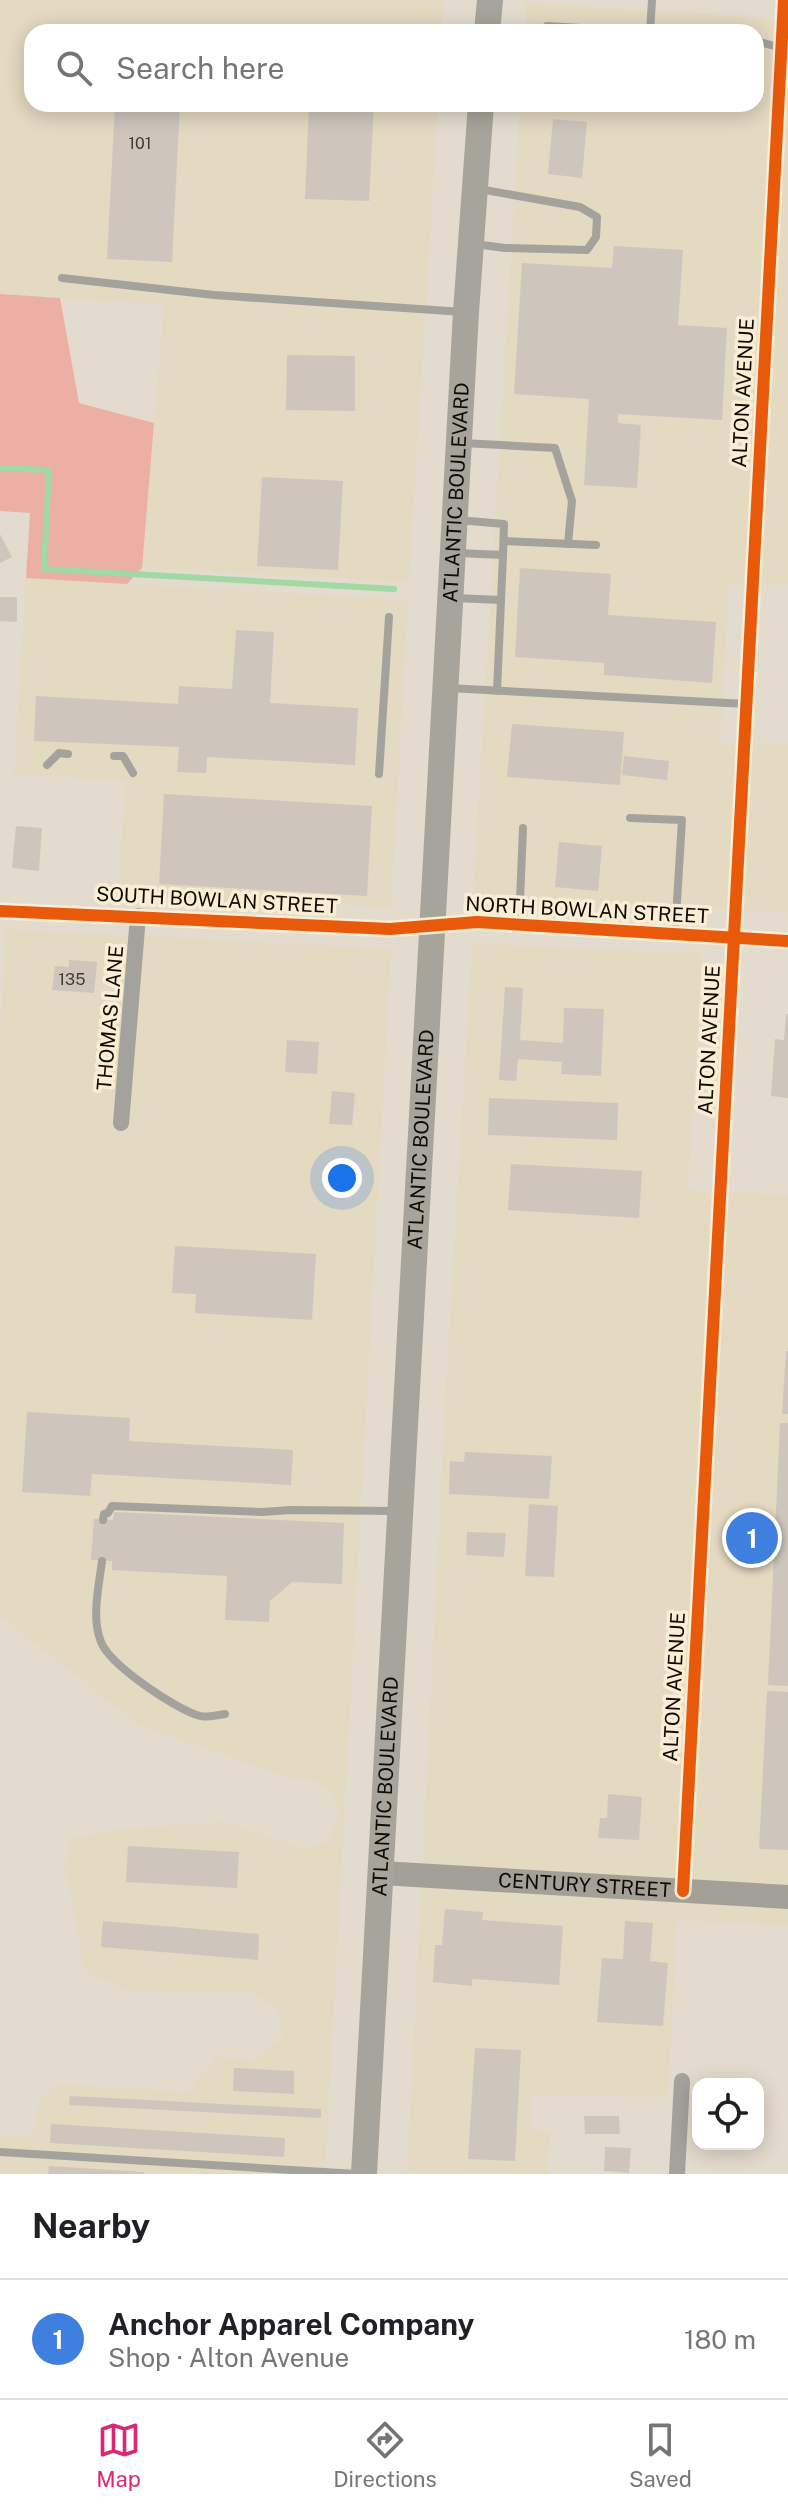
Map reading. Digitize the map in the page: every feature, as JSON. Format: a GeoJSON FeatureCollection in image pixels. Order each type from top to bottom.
{"type":"FeatureCollection","features":[{"type":"Feature","properties":{"kind":"main road"},"geometry":{"type":"LineString","coordinates":[[488,24],[490,0]]}},
{"type":"Feature","properties":{"kind":"main road","name":"ATLANTIC BOULEVARD"},"geometry":{"type":"LineString","coordinates":[[364,2174],[466,312],[480,112]]}},
{"type":"Feature","properties":{"kind":"street","name":"ALTON AVENUE"},"geometry":{"type":"LineString","coordinates":[[683,1891],[784,0]]}},
{"type":"Feature","properties":{"kind":"street","name":"SOUTH BOWLAN STREET"},"geometry":{"type":"LineString","coordinates":[[0,911],[390,929],[432,926]]}},
{"type":"Feature","properties":{"kind":"street","name":"THOMAS LANE"},"geometry":{"type":"LineString","coordinates":[[121,1123],[138,916]]}},
{"type":"Feature","properties":{"kind":"street","name":"NORTH BOWLAN STREET"},"geometry":{"type":"LineString","coordinates":[[432,926],[477,922],[788,941]]}},
{"type":"Feature","properties":{"kind":"street","name":"CENTURY STREET"},"geometry":{"type":"LineString","coordinates":[[381,1873],[788,1897]]}},
{"type":"Feature","properties":{"kind":"street"},"geometry":{"type":"LineString","coordinates":[[677,2174],[682,2081]]}},
{"type":"Feature","properties":{"kind":"lane"},"geometry":{"type":"LineString","coordinates":[[650,24],[652,0]]}},
{"type":"Feature","properties":{"kind":"lane"},"geometry":{"type":"LineString","coordinates":[[764,43],[782,48]]}},
{"type":"Feature","properties":{"kind":"lane"},"geometry":{"type":"LineString","coordinates":[[470,243],[505,248],[587,250],[596,237],[597,217],[580,207],[473,188]]}},
{"type":"Feature","properties":{"kind":"lane"},"geometry":{"type":"LineString","coordinates":[[62,278],[214,295],[466,312]]}},
{"type":"Feature","properties":{"kind":"lane"},"geometry":{"type":"LineString","coordinates":[[459,443],[555,448],[572,501],[568,544]]}},
{"type":"Feature","properties":{"kind":"lane"},"geometry":{"type":"LineString","coordinates":[[455,520],[504,524],[497,691]]}},
{"type":"Feature","properties":{"kind":"lane"},"geometry":{"type":"LineString","coordinates":[[504,541],[596,545]]}},
{"type":"Feature","properties":{"kind":"lane"},"geometry":{"type":"LineString","coordinates":[[453,553],[503,555]]}},
{"type":"Feature","properties":{"kind":"lane"},"geometry":{"type":"LineString","coordinates":[[450,598],[501,600]]}},
{"type":"Feature","properties":{"kind":"lane"},"geometry":{"type":"LineString","coordinates":[[379,774],[389,617]]}},
{"type":"Feature","properties":{"kind":"lane"},"geometry":{"type":"LineString","coordinates":[[445,688],[747,704]]}},
{"type":"Feature","properties":{"kind":"lane"},"geometry":{"type":"LineString","coordinates":[[47,765],[59,753],[68,754]]}},
{"type":"Feature","properties":{"kind":"lane"},"geometry":{"type":"LineString","coordinates":[[114,756],[123,756],[133,773]]}},
{"type":"Feature","properties":{"kind":"lane"},"geometry":{"type":"LineString","coordinates":[[630,818],[682,820],[675,934]]}},
{"type":"Feature","properties":{"kind":"lane"},"geometry":{"type":"LineString","coordinates":[[519,924],[523,828]]}},
{"type":"Feature","properties":{"kind":"lane"},"geometry":{"type":"LineString","coordinates":[[103,1520],[112,1506],[134,1505],[262,1512],[401,1511]]}},
{"type":"Feature","properties":{"kind":"lane"},"geometry":{"type":"LineString","coordinates":[[102,1561],[96,1609],[100,1641],[116,1665],[179,1706],[202,1716],[225,1714]]}},
{"type":"Feature","properties":{"kind":"lane"},"geometry":{"type":"LineString","coordinates":[[0,2152],[357,2174]]}},
{"type":"Feature","properties":{"kind":"shaded area"},"geometry":{"type":"Polygon","coordinates":[[[0,0],[444,2],[443,24],[24,24],[24,112],[438,112],[409,582],[142,568],[164,305],[0,294],[0,0]]]}},
{"type":"Feature","properties":{"kind":"shaded area"},"geometry":{"type":"Polygon","coordinates":[[[526,2],[788,20],[788,585],[729,584],[720,743],[788,745],[788,913],[473,894],[520,112],[764,112],[764,24],[525,24],[526,2]]]}},
{"type":"Feature","properties":{"kind":"shaded area"},"geometry":{"type":"Polygon","coordinates":[[[0,294],[60,298],[79,403],[154,423],[142,568],[127,584],[26,578],[30,513],[0,511],[0,294]]]}},
{"type":"Feature","properties":{"kind":"shaded area"},"geometry":{"type":"Polygon","coordinates":[[[26,578],[408,600],[391,907],[117,897],[126,780],[14,775],[26,578]]]}},
{"type":"Feature","properties":{"kind":"shaded area"},"geometry":{"type":"Polygon","coordinates":[[[6,929],[391,949],[325,2174],[0,2174],[0,2136],[20,2138],[34,2133],[40,2100],[59,2084],[189,2092],[216,2057],[256,2060],[283,2037],[277,2008],[254,1993],[131,1992],[84,1971],[70,1888],[64,1871],[71,1838],[120,1829],[225,1822],[305,1848],[329,1841],[339,1816],[332,1792],[317,1781],[290,1778],[140,1726],[0,1616],[0,1038],[6,929]]]}},
{"type":"Feature","properties":{"kind":"shaded area"},"geometry":{"type":"Polygon","coordinates":[[[472,944],[701,953],[688,1190],[788,1195],[788,1926],[677,1920],[668,2097],[532,2095],[531,2130],[551,2131],[547,2174],[407,2174],[446,1386],[472,944]]]}},
{"type":"Feature","properties":{"kind":"building"},"geometry":{"type":"Polygon","coordinates":[[[115,112],[180,112],[172,262],[107,259],[115,112]]]}},
{"type":"Feature","properties":{"kind":"building"},"geometry":{"type":"Polygon","coordinates":[[[309,112],[374,112],[369,201],[305,199],[309,112]]]}},
{"type":"Feature","properties":{"kind":"building"},"geometry":{"type":"Polygon","coordinates":[[[553,119],[587,122],[582,178],[548,174],[553,119]]]}},
{"type":"Feature","properties":{"kind":"building"},"geometry":{"type":"Polygon","coordinates":[[[614,246],[683,250],[678,325],[727,328],[722,420],[618,414],[618,423],[641,425],[637,488],[584,485],[589,399],[514,394],[522,263],[612,268],[614,246]]]}},
{"type":"Feature","properties":{"kind":"building"},"geometry":{"type":"Polygon","coordinates":[[[287,355],[355,356],[355,411],[286,410],[287,355]]]}},
{"type":"Feature","properties":{"kind":"building"},"geometry":{"type":"Polygon","coordinates":[[[262,477],[343,481],[338,570],[257,566],[262,477]]]}},
{"type":"Feature","properties":{"kind":"building"},"geometry":{"type":"Polygon","coordinates":[[[0,534],[12,557],[0,563],[0,534]]]}},
{"type":"Feature","properties":{"kind":"building"},"geometry":{"type":"Polygon","coordinates":[[[520,568],[611,574],[608,615],[716,622],[712,683],[604,675],[604,663],[515,657],[520,568]]]}},
{"type":"Feature","properties":{"kind":"building"},"geometry":{"type":"Polygon","coordinates":[[[0,597],[17,597],[17,622],[0,621],[0,597]]]}},
{"type":"Feature","properties":{"kind":"building"},"geometry":{"type":"Polygon","coordinates":[[[236,630],[274,632],[270,703],[358,708],[355,765],[207,757],[206,773],[177,772],[179,747],[34,741],[36,696],[178,704],[179,686],[232,689],[236,630]]]}},
{"type":"Feature","properties":{"kind":"building"},"geometry":{"type":"Polygon","coordinates":[[[512,724],[624,732],[620,785],[507,777],[512,724]]]}},
{"type":"Feature","properties":{"kind":"building"},"geometry":{"type":"Polygon","coordinates":[[[624,756],[669,761],[667,780],[622,775],[624,756]]]}},
{"type":"Feature","properties":{"kind":"building"},"geometry":{"type":"Polygon","coordinates":[[[164,794],[372,806],[367,896],[159,884],[164,794]]]}},
{"type":"Feature","properties":{"kind":"building"},"geometry":{"type":"Polygon","coordinates":[[[16,826],[42,828],[39,871],[12,868],[16,826]]]}},
{"type":"Feature","properties":{"kind":"building"},"geometry":{"type":"Polygon","coordinates":[[[559,842],[602,846],[598,891],[555,887],[559,842]]]}},
{"type":"Feature","properties":{"kind":"building"},"geometry":{"type":"Polygon","coordinates":[[[69,960],[97,962],[94,993],[52,990],[55,966],[69,967],[69,960]]]}},
{"type":"Feature","properties":{"kind":"building"},"geometry":{"type":"Polygon","coordinates":[[[505,987],[523,988],[520,1040],[563,1043],[564,1008],[604,1009],[601,1076],[561,1074],[562,1062],[518,1059],[516,1081],[499,1080],[505,987]]]}},
{"type":"Feature","properties":{"kind":"building"},"geometry":{"type":"Polygon","coordinates":[[[786,1014],[788,1098],[771,1096],[775,1039],[784,1040],[786,1014]]]}},
{"type":"Feature","properties":{"kind":"building"},"geometry":{"type":"Polygon","coordinates":[[[287,1040],[319,1042],[317,1074],[285,1072],[287,1040]]]}},
{"type":"Feature","properties":{"kind":"building"},"geometry":{"type":"Polygon","coordinates":[[[332,1091],[355,1093],[352,1125],[329,1124],[332,1091]]]}},
{"type":"Feature","properties":{"kind":"building"},"geometry":{"type":"Polygon","coordinates":[[[489,1098],[618,1103],[617,1140],[488,1135],[489,1098]]]}},
{"type":"Feature","properties":{"kind":"building"},"geometry":{"type":"Polygon","coordinates":[[[511,1164],[642,1171],[639,1218],[508,1210],[511,1164]]]}},
{"type":"Feature","properties":{"kind":"building"},"geometry":{"type":"Polygon","coordinates":[[[175,1246],[316,1254],[312,1320],[195,1313],[196,1294],[172,1293],[175,1246]]]}},
{"type":"Feature","properties":{"kind":"building"},"geometry":{"type":"Polygon","coordinates":[[[786,1351],[788,1414],[782,1414],[786,1351]]]}},
{"type":"Feature","properties":{"kind":"building"},"geometry":{"type":"Polygon","coordinates":[[[27,1412],[130,1418],[129,1441],[293,1450],[291,1485],[92,1474],[90,1496],[22,1492],[27,1412]]]}},
{"type":"Feature","properties":{"kind":"building"},"geometry":{"type":"Polygon","coordinates":[[[780,1423],[788,1423],[788,1686],[768,1685],[780,1423]]]}},
{"type":"Feature","properties":{"kind":"building"},"geometry":{"type":"Polygon","coordinates":[[[465,1452],[552,1456],[549,1499],[449,1494],[450,1461],[464,1462],[465,1452]]]}},
{"type":"Feature","properties":{"kind":"building"},"geometry":{"type":"Polygon","coordinates":[[[529,1504],[558,1506],[554,1577],[525,1576],[529,1504]]]}},
{"type":"Feature","properties":{"kind":"building"},"geometry":{"type":"Polygon","coordinates":[[[114,1512],[344,1523],[342,1584],[292,1582],[270,1601],[269,1622],[225,1620],[227,1576],[112,1570],[112,1561],[91,1560],[94,1519],[113,1520],[114,1512]]]}},
{"type":"Feature","properties":{"kind":"building"},"geometry":{"type":"Polygon","coordinates":[[[467,1532],[506,1533],[504,1557],[466,1555],[467,1532]]]}},
{"type":"Feature","properties":{"kind":"building"},"geometry":{"type":"Polygon","coordinates":[[[767,1691],[788,1692],[788,1850],[759,1849],[767,1691]]]}},
{"type":"Feature","properties":{"kind":"building"},"geometry":{"type":"Polygon","coordinates":[[[608,1794],[642,1797],[639,1840],[598,1838],[600,1818],[607,1818],[608,1794]]]}},
{"type":"Feature","properties":{"kind":"building"},"geometry":{"type":"Polygon","coordinates":[[[128,1846],[239,1852],[237,1888],[126,1882],[128,1846]]]}},
{"type":"Feature","properties":{"kind":"building"},"geometry":{"type":"Polygon","coordinates":[[[445,1909],[483,1912],[482,1920],[563,1926],[559,1985],[472,1979],[472,1986],[433,1982],[435,1945],[442,1945],[445,1909]]]}},
{"type":"Feature","properties":{"kind":"building"},"geometry":{"type":"Polygon","coordinates":[[[103,1921],[259,1934],[258,1960],[101,1947],[103,1921]]]}},
{"type":"Feature","properties":{"kind":"building"},"geometry":{"type":"Polygon","coordinates":[[[625,1921],[653,1923],[650,1961],[668,1963],[663,2026],[597,2022],[602,1958],[623,1959],[625,1921]]]}},
{"type":"Feature","properties":{"kind":"building"},"geometry":{"type":"Polygon","coordinates":[[[475,2048],[521,2050],[515,2161],[468,2159],[475,2048]]]}},
{"type":"Feature","properties":{"kind":"building"},"geometry":{"type":"Polygon","coordinates":[[[234,2068],[294,2071],[294,2094],[233,2091],[234,2068]]]}},
{"type":"Feature","properties":{"kind":"building"},"geometry":{"type":"Polygon","coordinates":[[[70,2096],[321,2109],[321,2118],[69,2105],[70,2096]]]}},
{"type":"Feature","properties":{"kind":"building"},"geometry":{"type":"Polygon","coordinates":[[[584,2116],[619,2116],[620,2134],[585,2134],[584,2116]]]}},
{"type":"Feature","properties":{"kind":"building"},"geometry":{"type":"Polygon","coordinates":[[[51,2124],[285,2138],[284,2157],[50,2143],[51,2124]]]}},
{"type":"Feature","properties":{"kind":"building"},"geometry":{"type":"Polygon","coordinates":[[[605,2147],[631,2148],[629,2173],[604,2171],[605,2147]]]}},
{"type":"Feature","properties":{"kind":"building"},"geometry":{"type":"Polygon","coordinates":[[[49,2166],[144,2172],[144,2174],[48,2174],[49,2166]]]}},
{"type":"Feature","properties":{"kind":"waterway"},"geometry":{"type":"LineString","coordinates":[[0,468],[49,470],[44,569],[394,589]]}},
{"type":"Feature","properties":{"kind":"cycle path"},"geometry":{"type":"LineString","coordinates":[[683,1891],[784,0]]}},
{"type":"Feature","properties":{"kind":"cycle path"},"geometry":{"type":"LineString","coordinates":[[0,911],[390,929],[477,922],[788,941]]}},
{"type":"Feature","properties":{"kind":"place","name":"Anchor Apparel Company"},"geometry":{"type":"Point","coordinates":[752,1538]}}]}
